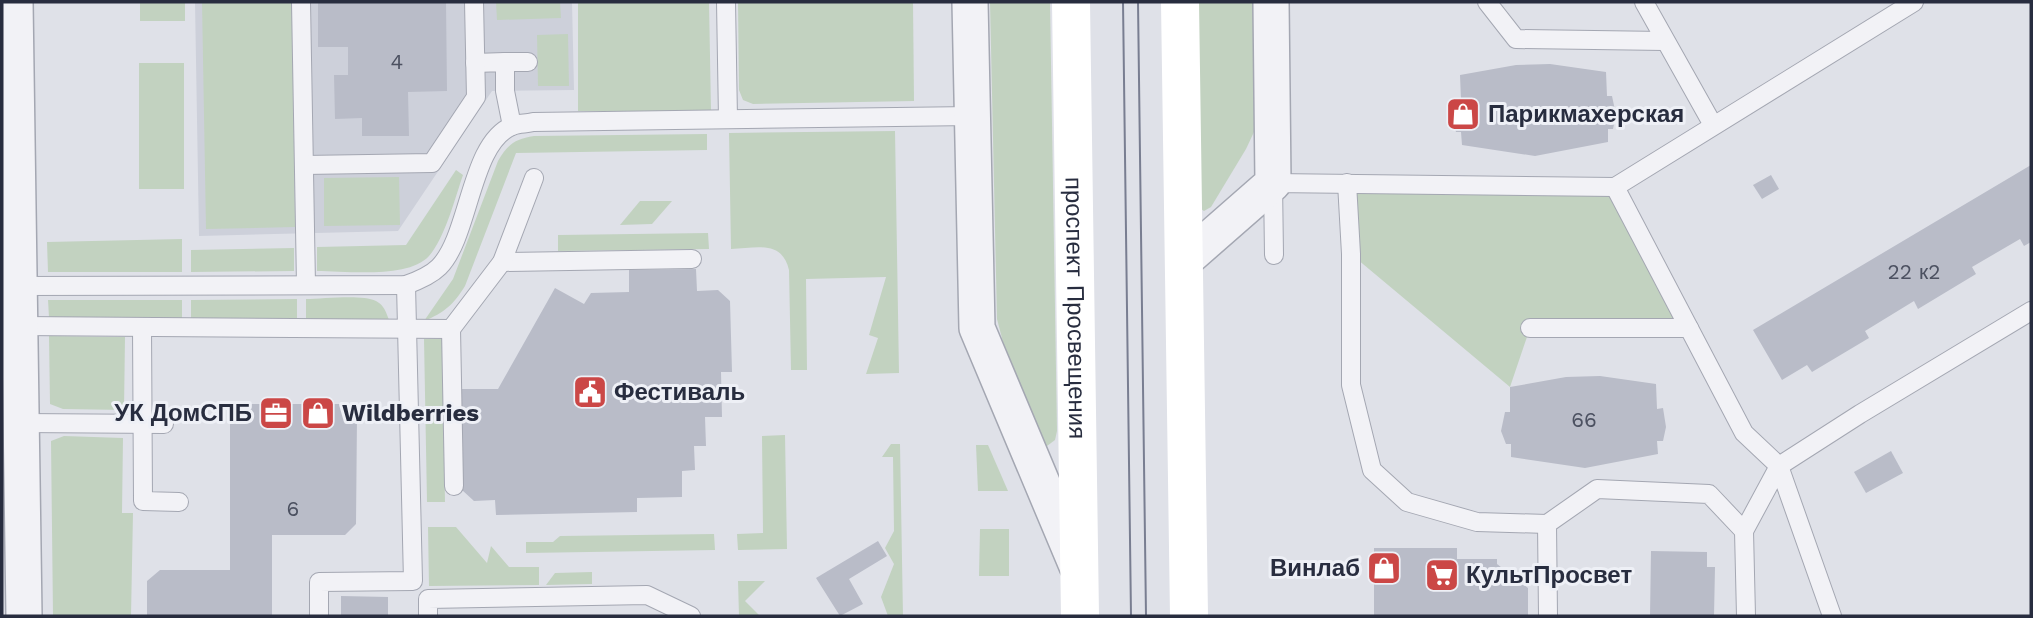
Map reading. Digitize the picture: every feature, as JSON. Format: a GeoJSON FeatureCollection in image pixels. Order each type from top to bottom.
{"type":"FeatureCollection","features":[{"type":"Feature","properties":{"kind":"main road","name":"проспект Просвещения"},"geometry":{"type":"LineString","coordinates":[[1071,2],[1080,616]]}},
{"type":"Feature","properties":{"kind":"main road"},"geometry":{"type":"LineString","coordinates":[[1180,2],[1189,616]]}},
{"type":"Feature","properties":{"kind":"street"},"geometry":{"type":"LineString","coordinates":[[15,2],[10,164],[20,286],[14,341],[21,423],[24,616]]}},
{"type":"Feature","properties":{"kind":"street"},"geometry":{"type":"LineString","coordinates":[[970,2],[977,328],[1080,571]]}},
{"type":"Feature","properties":{"kind":"street"},"geometry":{"type":"LineString","coordinates":[[1184,261],[1273,183],[1270,2]]}},
{"type":"Feature","properties":{"kind":"lane"},"geometry":{"type":"LineString","coordinates":[[301,2],[306,285]]}},
{"type":"Feature","properties":{"kind":"lane"},"geometry":{"type":"LineString","coordinates":[[304,165],[432,163],[476,97],[474,2]]}},
{"type":"Feature","properties":{"kind":"lane"},"geometry":{"type":"LineString","coordinates":[[726,2],[728,119]]}},
{"type":"Feature","properties":{"kind":"lane"},"geometry":{"type":"LineString","coordinates":[[1487,2],[1516,39],[1664,41]]}},
{"type":"Feature","properties":{"kind":"lane"},"geometry":{"type":"LineString","coordinates":[[1644,2],[1713,125]]}},
{"type":"Feature","properties":{"kind":"lane"},"geometry":{"type":"LineString","coordinates":[[1275,255],[1273,183],[1615,187],[1914,2]]}},
{"type":"Feature","properties":{"kind":"lane"},"geometry":{"type":"LineString","coordinates":[[505,62],[505,91],[512,126]]}},
{"type":"Feature","properties":{"kind":"lane"},"geometry":{"type":"LineString","coordinates":[[475,63],[528,62]]}},
{"type":"Feature","properties":{"kind":"lane"},"geometry":{"type":"LineString","coordinates":[[20,286],[406,285],[419,280],[439,266],[451,247],[485,155],[496,137],[512,126],[533,122],[972,116]]}},
{"type":"Feature","properties":{"kind":"lane"},"geometry":{"type":"LineString","coordinates":[[454,486],[451,329],[502,262],[534,178]]}},
{"type":"Feature","properties":{"kind":"lane"},"geometry":{"type":"LineString","coordinates":[[1347,183],[1351,254],[1351,385],[1372,470],[1407,502],[1477,522],[1547,524],[1597,489],[1709,494],[1744,531]]}},
{"type":"Feature","properties":{"kind":"lane"},"geometry":{"type":"LineString","coordinates":[[1615,187],[1744,433],[1779,466],[1832,616]]}},
{"type":"Feature","properties":{"kind":"lane"},"geometry":{"type":"LineString","coordinates":[[502,262],[692,259]]}},
{"type":"Feature","properties":{"kind":"lane"},"geometry":{"type":"LineString","coordinates":[[406,285],[413,581],[428,608],[647,595],[691,616]]}},
{"type":"Feature","properties":{"kind":"lane"},"geometry":{"type":"LineString","coordinates":[[1746,616],[1744,531],[1779,466],[2031,311]]}},
{"type":"Feature","properties":{"kind":"lane"},"geometry":{"type":"LineString","coordinates":[[14,341],[142,327],[451,329]]}},
{"type":"Feature","properties":{"kind":"lane"},"geometry":{"type":"LineString","coordinates":[[142,327],[142,501],[179,502]]}},
{"type":"Feature","properties":{"kind":"lane"},"geometry":{"type":"LineString","coordinates":[[1530,328],[1689,328]]}},
{"type":"Feature","properties":{"kind":"lane"},"geometry":{"type":"LineString","coordinates":[[21,423],[164,424]]}},
{"type":"Feature","properties":{"kind":"lane"},"geometry":{"type":"LineString","coordinates":[[1547,524],[1548,616]]}},
{"type":"Feature","properties":{"kind":"lane"},"geometry":{"type":"LineString","coordinates":[[319,616],[319,582],[413,581]]}},
{"type":"Feature","properties":{"kind":"shaded area"},"geometry":{"type":"Polygon","coordinates":[[[195,2],[572,2],[574,90],[492,91],[398,231],[199,236],[195,2]]]}},
{"type":"Feature","properties":{"kind":"green space"},"geometry":{"type":"Polygon","coordinates":[[[140,2],[185,2],[185,21],[140,21],[140,2]]]}},
{"type":"Feature","properties":{"kind":"green space"},"geometry":{"type":"Polygon","coordinates":[[[202,2],[292,2],[295,227],[206,229],[202,2]]]}},
{"type":"Feature","properties":{"kind":"green space"},"geometry":{"type":"Polygon","coordinates":[[[496,2],[560,2],[561,18],[497,20],[496,2]]]}},
{"type":"Feature","properties":{"kind":"green space"},"geometry":{"type":"Polygon","coordinates":[[[578,2],[709,2],[711,111],[578,111],[578,2]]]}},
{"type":"Feature","properties":{"kind":"green space"},"geometry":{"type":"Polygon","coordinates":[[[738,2],[913,2],[914,101],[753,104],[743,100],[739,90],[738,2]]]}},
{"type":"Feature","properties":{"kind":"green space"},"geometry":{"type":"Polygon","coordinates":[[[990,2],[1050,2],[1057,431],[1055,440],[1047,446],[1042,443],[1003,342],[997,319],[990,2]]]}},
{"type":"Feature","properties":{"kind":"green space"},"geometry":{"type":"Polygon","coordinates":[[[1196,2],[1255,2],[1257,112],[1254,132],[1211,207],[1204,211],[1201,209],[1196,2]]]}},
{"type":"Feature","properties":{"kind":"green space"},"geometry":{"type":"Polygon","coordinates":[[[568,34],[569,86],[538,86],[537,35],[568,34]]]}},
{"type":"Feature","properties":{"kind":"green space"},"geometry":{"type":"Polygon","coordinates":[[[139,63],[184,63],[184,189],[139,189],[139,63]]]}},
{"type":"Feature","properties":{"kind":"green space"},"geometry":{"type":"Polygon","coordinates":[[[895,131],[899,373],[866,374],[878,338],[869,335],[886,277],[806,279],[807,370],[791,370],[789,270],[786,260],[781,254],[767,248],[731,249],[729,133],[895,131]]]}},
{"type":"Feature","properties":{"kind":"green space"},"geometry":{"type":"Polygon","coordinates":[[[707,134],[707,150],[516,153],[465,286],[448,307],[424,321],[453,279],[498,161],[513,143],[534,136],[707,134]]]}},
{"type":"Feature","properties":{"kind":"green space"},"geometry":{"type":"Polygon","coordinates":[[[456,170],[463,175],[445,229],[429,256],[407,268],[392,271],[317,271],[317,247],[406,245],[456,170]]]}},
{"type":"Feature","properties":{"kind":"green space"},"geometry":{"type":"Polygon","coordinates":[[[399,177],[400,225],[324,226],[324,178],[399,177]]]}},
{"type":"Feature","properties":{"kind":"green space"},"geometry":{"type":"Polygon","coordinates":[[[1347,183],[1615,187],[1689,328],[1530,328],[1510,387],[1351,254],[1347,183]]]}},
{"type":"Feature","properties":{"kind":"green space"},"geometry":{"type":"Polygon","coordinates":[[[640,201],[672,201],[652,224],[620,225],[640,201]]]}},
{"type":"Feature","properties":{"kind":"green space"},"geometry":{"type":"Polygon","coordinates":[[[708,233],[709,249],[558,251],[558,235],[708,233]]]}},
{"type":"Feature","properties":{"kind":"green space"},"geometry":{"type":"Polygon","coordinates":[[[182,239],[182,272],[48,272],[47,242],[182,239]]]}},
{"type":"Feature","properties":{"kind":"green space"},"geometry":{"type":"Polygon","coordinates":[[[294,248],[294,271],[191,272],[191,250],[294,248]]]}},
{"type":"Feature","properties":{"kind":"green space"},"geometry":{"type":"Polygon","coordinates":[[[297,299],[297,320],[191,319],[191,300],[297,299]]]}},
{"type":"Feature","properties":{"kind":"green space"},"geometry":{"type":"Polygon","coordinates":[[[306,299],[370,299],[381,305],[389,320],[306,319],[306,299]]]}},
{"type":"Feature","properties":{"kind":"green space"},"geometry":{"type":"Polygon","coordinates":[[[48,300],[182,300],[182,319],[49,317],[48,300]]]}},
{"type":"Feature","properties":{"kind":"green space"},"geometry":{"type":"Polygon","coordinates":[[[49,336],[125,337],[124,410],[63,409],[50,404],[49,336]]]}},
{"type":"Feature","properties":{"kind":"green space"},"geometry":{"type":"Polygon","coordinates":[[[424,339],[442,339],[445,502],[427,502],[424,339]]]}},
{"type":"Feature","properties":{"kind":"green space"},"geometry":{"type":"Polygon","coordinates":[[[785,435],[787,549],[738,550],[737,534],[763,533],[762,436],[785,435]]]}},
{"type":"Feature","properties":{"kind":"green space"},"geometry":{"type":"Polygon","coordinates":[[[64,436],[123,438],[122,513],[133,513],[131,616],[53,616],[51,441],[64,436]]]}},
{"type":"Feature","properties":{"kind":"green space"},"geometry":{"type":"Polygon","coordinates":[[[891,444],[900,444],[903,616],[888,616],[881,597],[894,564],[885,548],[894,531],[893,457],[882,457],[891,444]]]}},
{"type":"Feature","properties":{"kind":"green space"},"geometry":{"type":"Polygon","coordinates":[[[976,445],[988,445],[1008,491],[978,491],[976,445]]]}},
{"type":"Feature","properties":{"kind":"green space"},"geometry":{"type":"Polygon","coordinates":[[[428,527],[456,527],[487,563],[491,546],[509,567],[539,567],[539,585],[429,586],[428,527]]]}},
{"type":"Feature","properties":{"kind":"green space"},"geometry":{"type":"Polygon","coordinates":[[[980,529],[1009,529],[1009,576],[979,576],[980,529]]]}},
{"type":"Feature","properties":{"kind":"green space"},"geometry":{"type":"Polygon","coordinates":[[[714,534],[715,550],[526,553],[526,542],[553,542],[560,536],[714,534]]]}},
{"type":"Feature","properties":{"kind":"green space"},"geometry":{"type":"Polygon","coordinates":[[[592,572],[592,584],[546,585],[555,573],[592,572]]]}},
{"type":"Feature","properties":{"kind":"green space"},"geometry":{"type":"Polygon","coordinates":[[[738,581],[765,581],[745,601],[760,616],[739,616],[738,581]]]}},
{"type":"Feature","properties":{"kind":"building"},"geometry":{"type":"Polygon","coordinates":[[[318,2],[446,2],[447,91],[408,92],[409,136],[362,136],[362,118],[335,119],[334,75],[348,75],[348,47],[318,47],[318,2]]]}},
{"type":"Feature","properties":{"kind":"building"},"geometry":{"type":"Polygon","coordinates":[[[1550,64],[1606,72],[1607,96],[1612,96],[1616,115],[1613,129],[1608,129],[1608,142],[1535,156],[1462,145],[1461,132],[1456,132],[1452,118],[1454,100],[1461,100],[1460,75],[1516,65],[1550,64]]]}},
{"type":"Feature","properties":{"kind":"building"},"geometry":{"type":"Polygon","coordinates":[[[2031,165],[2031,242],[2024,246],[2020,239],[1972,267],[1976,274],[1918,309],[1914,301],[1865,331],[1869,338],[1812,372],[1807,365],[1782,380],[1753,330],[2031,165]]]}},
{"type":"Feature","properties":{"kind":"building"},"geometry":{"type":"Polygon","coordinates":[[[1771,175],[1779,189],[1762,199],[1753,185],[1771,175]]]}},
{"type":"Feature","properties":{"kind":"building","name":"Фестиваль"},"geometry":{"type":"Polygon","coordinates":[[[696,269],[697,291],[718,290],[730,301],[732,372],[721,372],[722,417],[705,417],[706,446],[694,446],[695,470],[682,471],[682,497],[637,498],[637,512],[496,515],[495,500],[474,501],[462,490],[460,389],[498,389],[555,288],[584,304],[591,293],[629,292],[629,270],[696,269]]]}},
{"type":"Feature","properties":{"kind":"building"},"geometry":{"type":"Polygon","coordinates":[[[1600,376],[1656,384],[1657,409],[1663,408],[1666,427],[1663,441],[1657,441],[1658,454],[1585,468],[1511,457],[1511,444],[1506,444],[1501,431],[1505,412],[1510,412],[1510,387],[1566,377],[1600,376]]]}},
{"type":"Feature","properties":{"kind":"building"},"geometry":{"type":"Polygon","coordinates":[[[243,404],[343,404],[357,417],[356,524],[345,535],[272,535],[272,616],[147,616],[147,581],[160,570],[230,570],[230,417],[243,404]]]}},
{"type":"Feature","properties":{"kind":"building"},"geometry":{"type":"Polygon","coordinates":[[[1891,451],[1903,473],[1866,493],[1854,472],[1891,451]]]}},
{"type":"Feature","properties":{"kind":"building"},"geometry":{"type":"Polygon","coordinates":[[[878,541],[887,556],[849,579],[863,604],[840,616],[816,578],[878,541]]]}},
{"type":"Feature","properties":{"kind":"building","name":"КультПросвет"},"geometry":{"type":"Polygon","coordinates":[[[1374,548],[1457,548],[1457,559],[1497,559],[1497,564],[1528,588],[1528,616],[1374,616],[1374,548]]]}},
{"type":"Feature","properties":{"kind":"building"},"geometry":{"type":"Polygon","coordinates":[[[1651,551],[1707,552],[1707,567],[1715,567],[1714,616],[1650,616],[1651,551]]]}},
{"type":"Feature","properties":{"kind":"building"},"geometry":{"type":"Polygon","coordinates":[[[341,596],[388,597],[388,616],[341,616],[341,596]]]}},
{"type":"Feature","properties":{"kind":"tram line"},"geometry":{"type":"LineString","coordinates":[[1123,2],[1131,616]]}},
{"type":"Feature","properties":{"kind":"tram line"},"geometry":{"type":"LineString","coordinates":[[1138,2],[1146,616]]}},
{"type":"Feature","properties":{"kind":"place","name":"Парикмахерская"},"geometry":{"type":"Point","coordinates":[1463,114]}},
{"type":"Feature","properties":{"kind":"place","name":"Фестиваль"},"geometry":{"type":"Point","coordinates":[590,392]}},
{"type":"Feature","properties":{"kind":"place","name":"УК ДомСПБ"},"geometry":{"type":"Point","coordinates":[276,413]}},
{"type":"Feature","properties":{"kind":"place","name":"Wildberries"},"geometry":{"type":"Point","coordinates":[318,413]}},
{"type":"Feature","properties":{"kind":"place","name":"Винлаб"},"geometry":{"type":"Point","coordinates":[1384,568]}},
{"type":"Feature","properties":{"kind":"place","name":"КультПросвет"},"geometry":{"type":"Point","coordinates":[1442,575]}}]}
